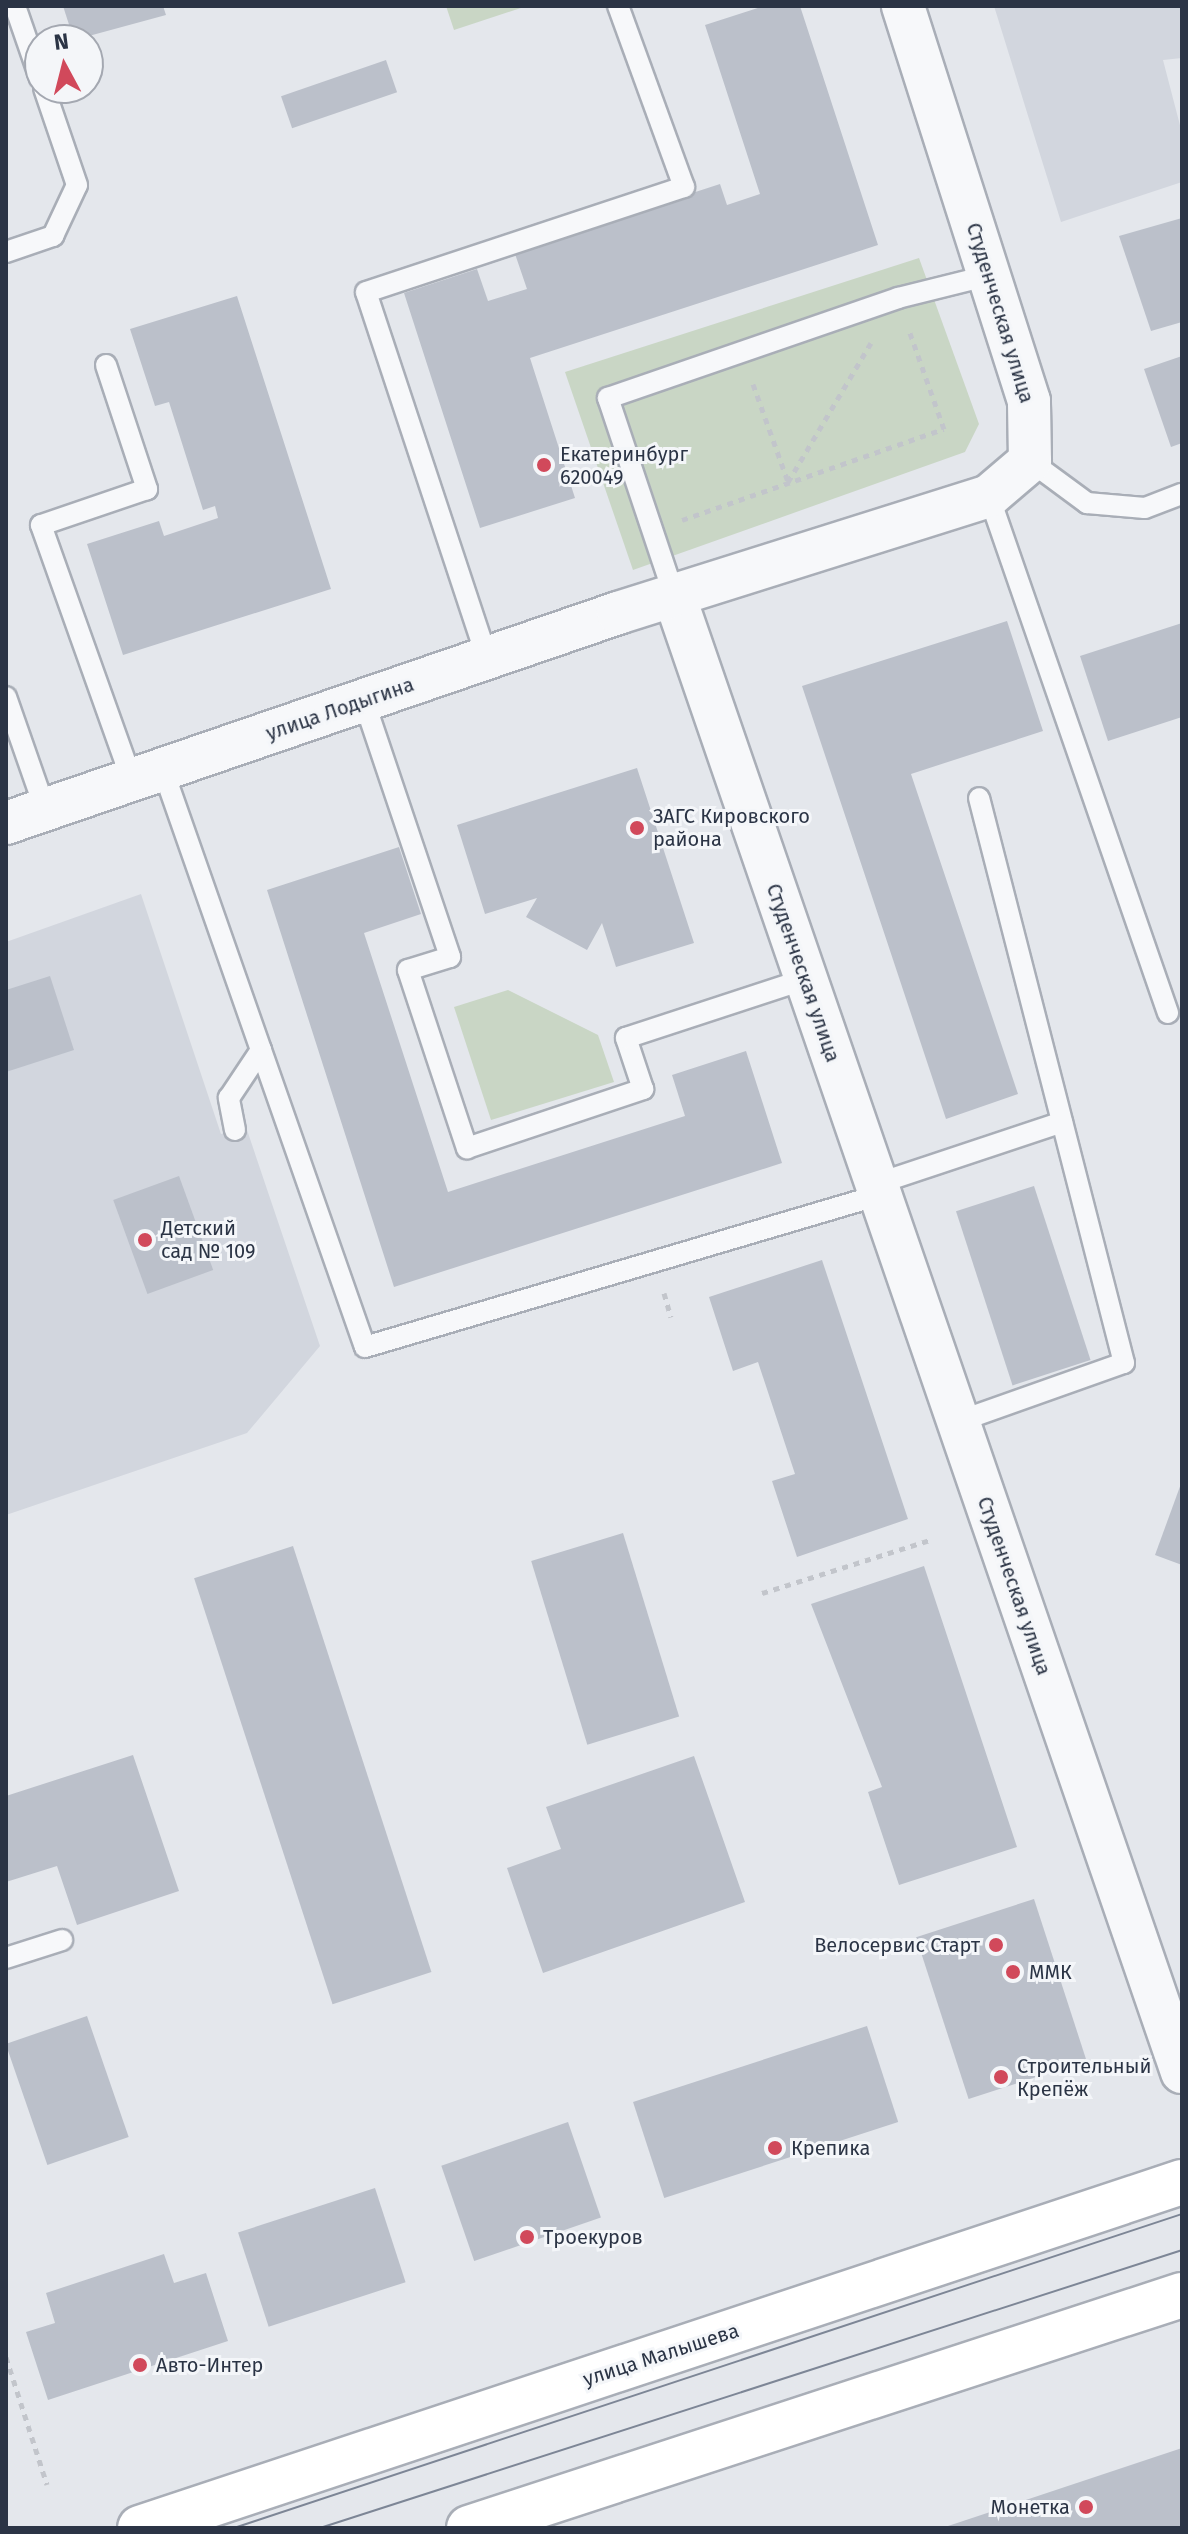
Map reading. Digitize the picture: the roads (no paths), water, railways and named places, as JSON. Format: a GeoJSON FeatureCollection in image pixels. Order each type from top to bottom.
{"type":"FeatureCollection","features":[{"type":"Feature","properties":{"kind":"main road","name":"улица Малышева"},"geometry":{"type":"LineString","coordinates":[[140,2528],[1182,2182]]}},
{"type":"Feature","properties":{"kind":"main road"},"geometry":{"type":"LineString","coordinates":[[469,2528],[1182,2295]]}},
{"type":"Feature","properties":{"kind":"street","name":"Студенческая улица"},"geometry":{"type":"LineString","coordinates":[[903,6],[1029,401],[1030,461]]}},
{"type":"Feature","properties":{"kind":"street"},"geometry":{"type":"LineString","coordinates":[[674,595],[989,496],[1030,461]]}},
{"type":"Feature","properties":{"kind":"street","name":"Студенческая улица"},"geometry":{"type":"LineString","coordinates":[[674,595],[1182,2072]]}},
{"type":"Feature","properties":{"kind":"street","name":"улица Лодыгина"},"geometry":{"type":"LineString","coordinates":[[6,823],[674,595]]}},
{"type":"Feature","properties":{"kind":"lane"},"geometry":{"type":"LineString","coordinates":[[15,6],[24,32]]}},
{"type":"Feature","properties":{"kind":"lane"},"geometry":{"type":"LineString","coordinates":[[487,658],[366,292],[684,187],[622,7]]}},
{"type":"Feature","properties":{"kind":"lane"},"geometry":{"type":"LineString","coordinates":[[6,252],[53,236],[77,185],[49,104]]}},
{"type":"Feature","properties":{"kind":"lane"},"geometry":{"type":"LineString","coordinates":[[674,595],[655,530],[608,398],[898,298],[990,275]]}},
{"type":"Feature","properties":{"kind":"lane"},"geometry":{"type":"LineString","coordinates":[[106,365],[147,489],[41,525],[261,1050],[365,1347],[878,1190],[1062,1122]]}},
{"type":"Feature","properties":{"kind":"lane"},"geometry":{"type":"LineString","coordinates":[[1030,461],[1087,503],[1145,508],[1182,494]]}},
{"type":"Feature","properties":{"kind":"lane"},"geometry":{"type":"LineString","coordinates":[[989,496],[1168,1013]]}},
{"type":"Feature","properties":{"kind":"lane"},"geometry":{"type":"LineString","coordinates":[[6,697],[45,809]]}},
{"type":"Feature","properties":{"kind":"lane"},"geometry":{"type":"LineString","coordinates":[[364,701],[450,957],[408,970],[467,1148],[643,1089],[626,1038],[805,979]]}},
{"type":"Feature","properties":{"kind":"lane"},"geometry":{"type":"LineString","coordinates":[[957,1422],[1124,1363],[979,798]]}},
{"type":"Feature","properties":{"kind":"lane"},"geometry":{"type":"LineString","coordinates":[[235,1130],[229,1098],[261,1050]]}},
{"type":"Feature","properties":{"kind":"lane"},"geometry":{"type":"LineString","coordinates":[[6,1958],[62,1940]]}},
{"type":"Feature","properties":{"kind":"tram line"},"geometry":{"type":"LineString","coordinates":[[234,2528],[1182,2214]]}},
{"type":"Feature","properties":{"kind":"tram line"},"geometry":{"type":"LineString","coordinates":[[320,2528],[1182,2250]]}},
{"type":"Feature","properties":{"kind":"place","name":"Екатеринбург 620049"},"geometry":{"type":"Point","coordinates":[544,465]}},
{"type":"Feature","properties":{"kind":"place","name":"ЗАГС Кировского района"},"geometry":{"type":"Point","coordinates":[637,828]}},
{"type":"Feature","properties":{"kind":"place","name":"Детский сад № 109"},"geometry":{"type":"Point","coordinates":[145,1240]}},
{"type":"Feature","properties":{"kind":"place","name":"Велосервис Старт"},"geometry":{"type":"Point","coordinates":[996,1945]}},
{"type":"Feature","properties":{"kind":"place","name":"ММК"},"geometry":{"type":"Point","coordinates":[1013,1972]}},
{"type":"Feature","properties":{"kind":"place","name":"Строительный Крепёж"},"geometry":{"type":"Point","coordinates":[1001,2077]}},
{"type":"Feature","properties":{"kind":"place","name":"Крепика"},"geometry":{"type":"Point","coordinates":[775,2148]}},
{"type":"Feature","properties":{"kind":"place","name":"Троекуров"},"geometry":{"type":"Point","coordinates":[527,2237]}},
{"type":"Feature","properties":{"kind":"place","name":"Авто-Интер"},"geometry":{"type":"Point","coordinates":[140,2365]}},
{"type":"Feature","properties":{"kind":"place","name":"Монетка"},"geometry":{"type":"Point","coordinates":[1086,2507]}}]}
